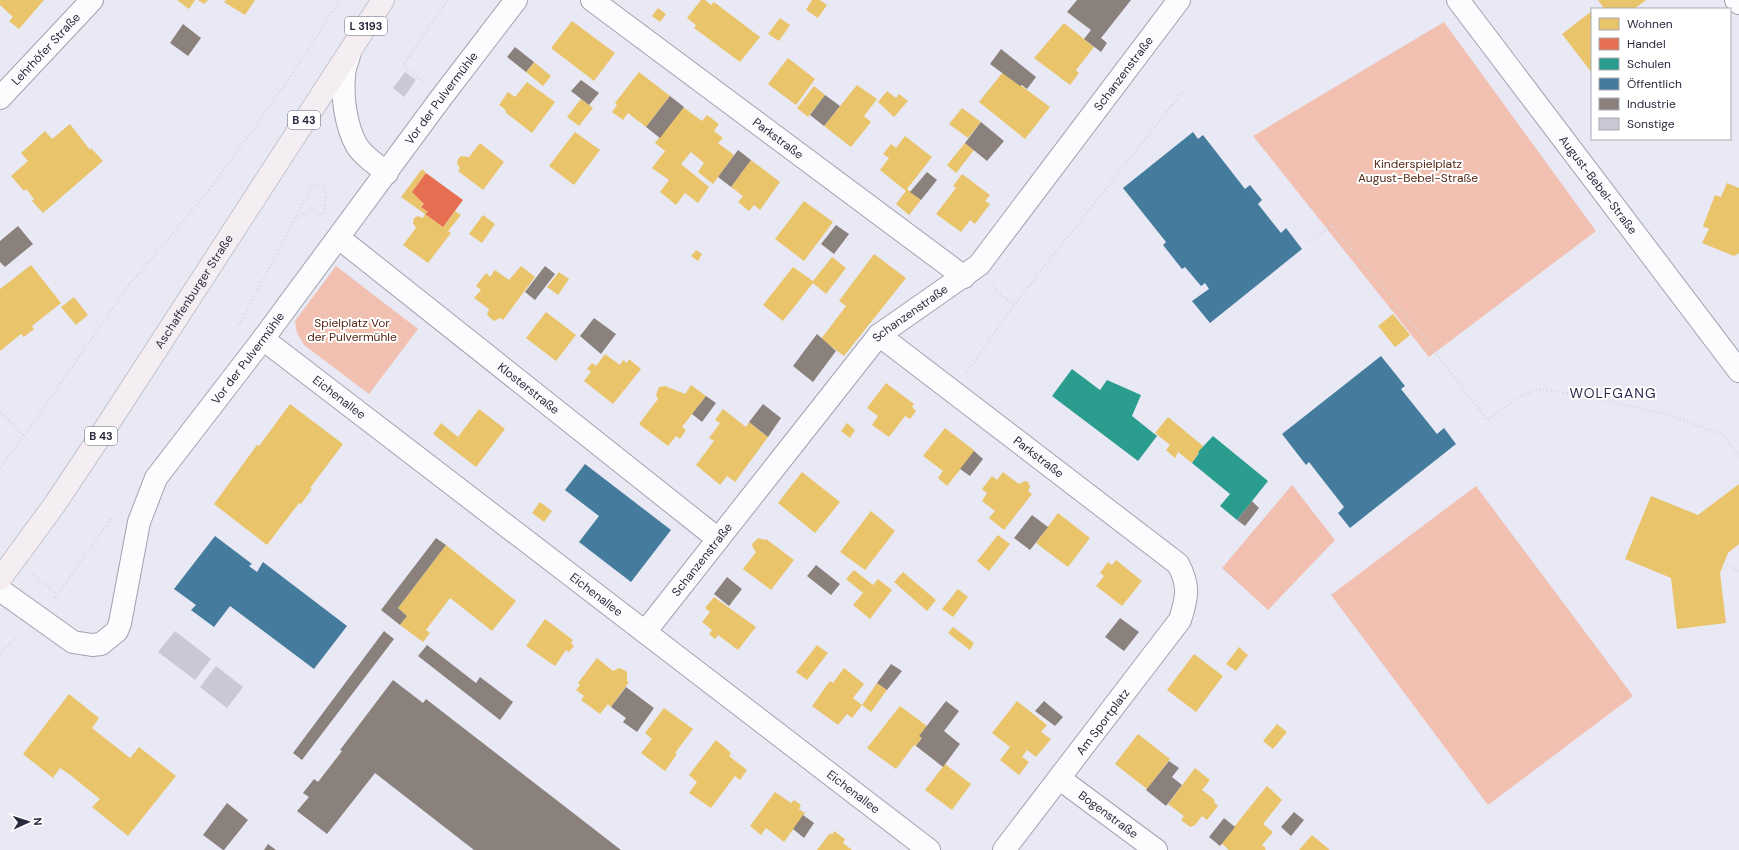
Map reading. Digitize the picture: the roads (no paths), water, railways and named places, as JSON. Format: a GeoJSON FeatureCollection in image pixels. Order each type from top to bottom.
{"type":"FeatureCollection","features":[{"type":"Feature","properties":{"kind":"main road","name":"Aschaffenburger Straße"},"geometry":{"type":"LineString","coordinates":[[0,579],[64,492],[197,290],[310,110],[350,52],[382,0]]}},
{"type":"Feature","properties":{"kind":"street","name":"Lehrhöfer Straße"},"geometry":{"type":"LineString","coordinates":[[0,98],[92,0]]}},
{"type":"Feature","properties":{"kind":"street","name":"Vor der Pulvermühle"},"geometry":{"type":"LineString","coordinates":[[0,590],[73,642],[92,645],[100,644],[117,631],[120,623],[139,522],[156,478],[263,339],[441,98],[516,0]]}},
{"type":"Feature","properties":{"kind":"street","name":"Parkstraße"},"geometry":{"type":"LineString","coordinates":[[592,0],[964,277]]}},
{"type":"Feature","properties":{"kind":"street","name":"Schanzenstraße"},"geometry":{"type":"LineString","coordinates":[[645,632],[879,335],[964,277],[979,265],[1179,0]]}},
{"type":"Feature","properties":{"kind":"street","name":"August-Bebel-Straße"},"geometry":{"type":"LineString","coordinates":[[1458,0],[1739,371]]}},
{"type":"Feature","properties":{"kind":"street"},"geometry":{"type":"LineString","coordinates":[[1736,0],[1739,3]]}},
{"type":"Feature","properties":{"kind":"street"},"geometry":{"type":"LineString","coordinates":[[350,52],[344,75],[344,94],[351,130],[358,146],[370,160],[387,173]]}},
{"type":"Feature","properties":{"kind":"street","name":"Klosterstraße"},"geometry":{"type":"LineString","coordinates":[[339,238],[718,539]]}},
{"type":"Feature","properties":{"kind":"street","name":"Parkstraße"},"geometry":{"type":"LineString","coordinates":[[879,335],[1178,564],[1184,576],[1186,588]]}},
{"type":"Feature","properties":{"kind":"street","name":"Eichenallee"},"geometry":{"type":"LineString","coordinates":[[263,339],[929,850]]}},
{"type":"Feature","properties":{"kind":"street","name":"Am Sportplatz"},"geometry":{"type":"LineString","coordinates":[[1004,850],[1060,779],[1180,620],[1187,600],[1186,588]]}},
{"type":"Feature","properties":{"kind":"street","name":"Bogenstraße"},"geometry":{"type":"LineString","coordinates":[[1060,779],[1156,850]]}},
{"type":"Feature","properties":{"kind":"district","name":"WOLFGANG"},"geometry":{"type":"Point","coordinates":[1613,393]}},
{"type":"Feature","properties":{"kind":"park label","name":"Kinderspielplatz August-Bebel-Straße"},"geometry":{"type":"Point","coordinates":[1418,171]}},
{"type":"Feature","properties":{"kind":"park label","name":"Spielplatz Vor der Pulvermühle"},"geometry":{"type":"Point","coordinates":[352,330]}}]}
